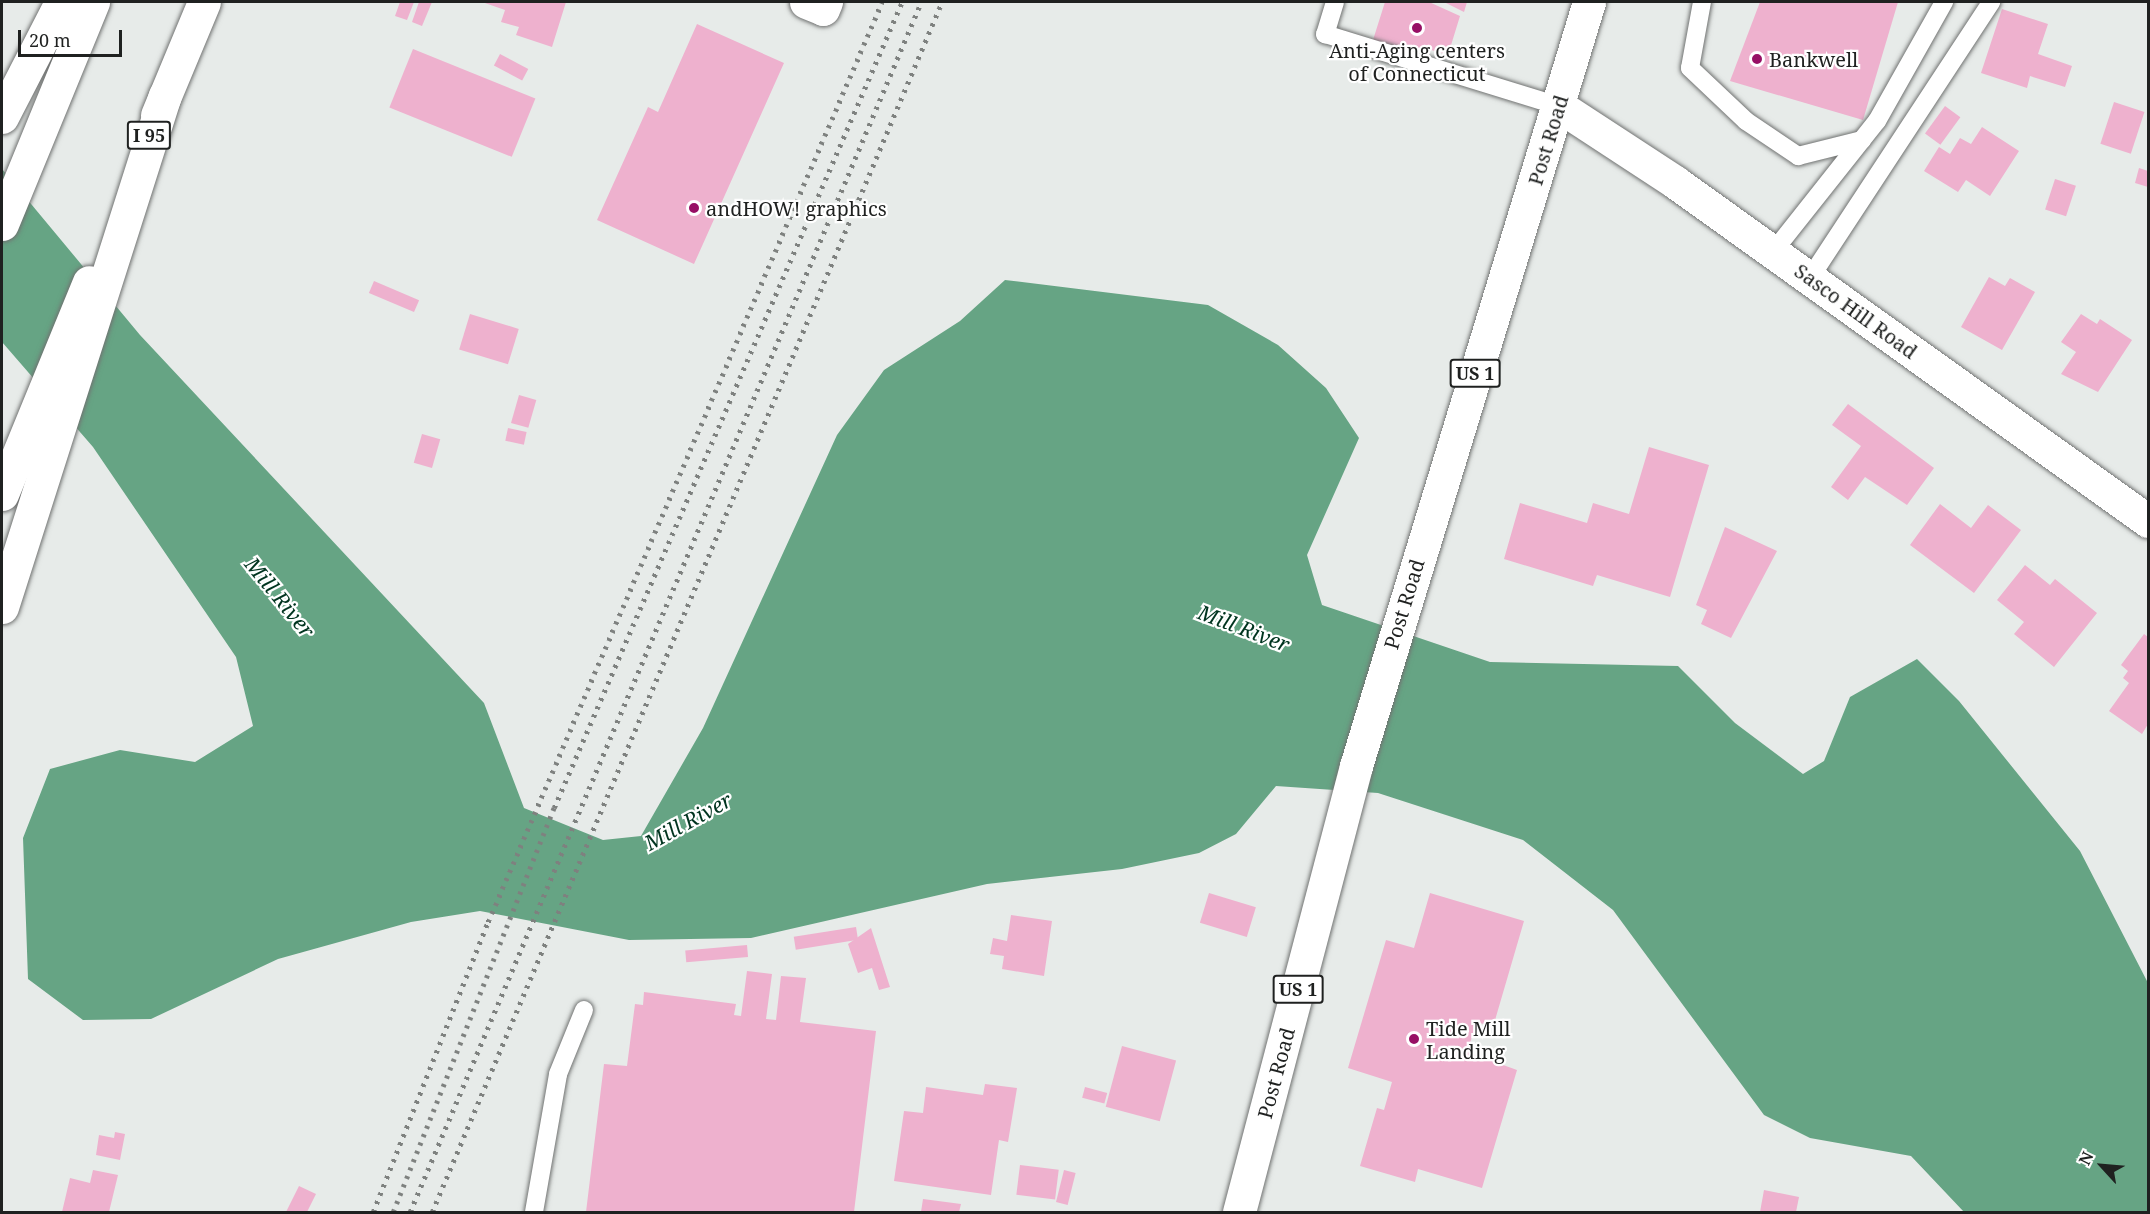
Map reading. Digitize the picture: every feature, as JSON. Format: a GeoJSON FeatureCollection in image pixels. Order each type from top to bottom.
{"type":"FeatureCollection","features":[{"type":"Feature","properties":{"kind":"main road"},"geometry":{"type":"LineString","coordinates":[[2,117],[61,2]]}},
{"type":"Feature","properties":{"kind":"main road"},"geometry":{"type":"LineString","coordinates":[[2,224],[93,2]]}},
{"type":"Feature","properties":{"kind":"main road","name":"I 95"},"geometry":{"type":"LineString","coordinates":[[2,494],[42,396],[101,279],[165,95],[204,2]]}},
{"type":"Feature","properties":{"kind":"main road"},"geometry":{"type":"LineString","coordinates":[[806,2],[822,9],[826,2]]}},
{"type":"Feature","properties":{"kind":"main road","name":"Post Road"},"geometry":{"type":"LineString","coordinates":[[1239,1212],[1356,766],[1589,2]]}},
{"type":"Feature","properties":{"kind":"main road","name":"Sasco Hill Road"},"geometry":{"type":"LineString","coordinates":[[1559,106],[1810,278],[2148,520]]}},
{"type":"Feature","properties":{"kind":"main road"},"geometry":{"type":"LineString","coordinates":[[2,607],[64,423],[101,279]]}},
{"type":"Feature","properties":{"kind":"lane"},"geometry":{"type":"LineString","coordinates":[[1335,2],[1325,34],[1559,106]]}},
{"type":"Feature","properties":{"kind":"lane"},"geometry":{"type":"LineString","coordinates":[[1702,2],[1690,68],[1746,121],[1798,156],[1862,140]]}},
{"type":"Feature","properties":{"kind":"lane"},"geometry":{"type":"LineString","coordinates":[[1773,252],[1862,140],[1944,2]]}},
{"type":"Feature","properties":{"kind":"lane"},"geometry":{"type":"LineString","coordinates":[[1810,278],[1991,2]]}},
{"type":"Feature","properties":{"kind":"lane"},"geometry":{"type":"LineString","coordinates":[[534,1212],[558,1074],[584,1010]]}},
{"type":"Feature","properties":{"kind":"water","name":"Mill River"},"geometry":{"type":"Polygon","coordinates":[[[2,169],[140,335],[484,703],[524,808],[603,840],[641,836],[703,728],[837,435],[884,370],[960,321],[1005,280],[1208,305],[1278,345],[1326,388],[1359,438],[1307,555],[1322,605],[1490,662],[1678,666],[1735,723],[1803,774],[1824,761],[1850,697],[1917,659],[1959,701],[2080,851],[2148,983],[2148,1212],[1964,1212],[1911,1156],[1810,1138],[1764,1115],[1613,910],[1523,840],[1378,793],[1276,786],[1236,834],[1199,853],[1122,869],[987,884],[751,938],[629,940],[480,911],[411,922],[278,959],[151,1019],[83,1020],[28,979],[23,838],[50,769],[120,750],[195,762],[253,726],[236,657],[93,447],[2,342],[2,169]]]}},
{"type":"Feature","properties":{"kind":"building"},"geometry":{"type":"Polygon","coordinates":[[[400,2],[414,2],[407,20],[395,16],[400,2]]]}},
{"type":"Feature","properties":{"kind":"building"},"geometry":{"type":"Polygon","coordinates":[[[419,2],[432,2],[422,26],[412,22],[419,2]]]}},
{"type":"Feature","properties":{"kind":"building"},"geometry":{"type":"Polygon","coordinates":[[[482,2],[566,2],[552,47],[516,35],[519,27],[501,22],[505,10],[482,2]]]}},
{"type":"Feature","properties":{"kind":"building","name":"Anti-Aging centers of Connecticut"},"geometry":{"type":"Polygon","coordinates":[[[1385,2],[1429,2],[1460,16],[1448,55],[1428,49],[1426,55],[1373,40],[1385,2]]]}},
{"type":"Feature","properties":{"kind":"building"},"geometry":{"type":"Polygon","coordinates":[[[1444,2],[1467,2],[1464,12],[1444,2]]]}},
{"type":"Feature","properties":{"kind":"building"},"geometry":{"type":"Polygon","coordinates":[[[1760,2],[1898,2],[1863,120],[1730,81],[1760,2]]]}},
{"type":"Feature","properties":{"kind":"building"},"geometry":{"type":"Polygon","coordinates":[[[2002,9],[2048,24],[2038,54],[2072,66],[2065,87],[2030,76],[2027,88],[1981,73],[2002,9]]]}},
{"type":"Feature","properties":{"kind":"building"},"geometry":{"type":"Polygon","coordinates":[[[697,24],[784,63],[694,264],[597,220],[648,107],[658,112],[697,24]]]}},
{"type":"Feature","properties":{"kind":"building"},"geometry":{"type":"Polygon","coordinates":[[[413,49],[535,98],[512,157],[389,107],[413,49]]]}},
{"type":"Feature","properties":{"kind":"building"},"geometry":{"type":"Polygon","coordinates":[[[500,54],[528,69],[522,81],[494,65],[500,54]]]}},
{"type":"Feature","properties":{"kind":"building"},"geometry":{"type":"Polygon","coordinates":[[[2114,102],[2144,112],[2131,154],[2100,144],[2114,102]]]}},
{"type":"Feature","properties":{"kind":"building"},"geometry":{"type":"Polygon","coordinates":[[[1945,106],[1960,117],[1940,145],[1925,134],[1945,106]]]}},
{"type":"Feature","properties":{"kind":"building"},"geometry":{"type":"Polygon","coordinates":[[[1982,127],[2019,151],[1990,196],[1966,180],[1958,192],[1924,171],[1939,147],[1950,154],[1960,138],[1971,144],[1982,127]]]}},
{"type":"Feature","properties":{"kind":"building"},"geometry":{"type":"Polygon","coordinates":[[[2139,168],[2148,171],[2148,187],[2135,183],[2139,168]]]}},
{"type":"Feature","properties":{"kind":"building"},"geometry":{"type":"Polygon","coordinates":[[[2055,179],[2076,186],[2066,216],[2045,209],[2055,179]]]}},
{"type":"Feature","properties":{"kind":"building"},"geometry":{"type":"Polygon","coordinates":[[[1989,277],[2005,286],[2010,278],[2035,292],[2002,350],[1961,327],[1989,277]]]}},
{"type":"Feature","properties":{"kind":"building"},"geometry":{"type":"Polygon","coordinates":[[[374,281],[419,300],[414,312],[369,293],[374,281]]]}},
{"type":"Feature","properties":{"kind":"building"},"geometry":{"type":"Polygon","coordinates":[[[470,314],[519,329],[508,364],[459,349],[470,314]]]}},
{"type":"Feature","properties":{"kind":"building"},"geometry":{"type":"Polygon","coordinates":[[[2081,314],[2097,324],[2100,319],[2132,340],[2098,392],[2061,374],[2076,352],[2061,342],[2081,314]]]}},
{"type":"Feature","properties":{"kind":"building"},"geometry":{"type":"Polygon","coordinates":[[[519,395],[536,400],[528,428],[511,423],[519,395]]]}},
{"type":"Feature","properties":{"kind":"building"},"geometry":{"type":"Polygon","coordinates":[[[1848,404],[1934,468],[1907,505],[1865,477],[1848,500],[1831,487],[1861,446],[1832,425],[1848,404]]]}},
{"type":"Feature","properties":{"kind":"building"},"geometry":{"type":"Polygon","coordinates":[[[508,428],[527,432],[524,445],[505,441],[508,428]]]}},
{"type":"Feature","properties":{"kind":"building"},"geometry":{"type":"Polygon","coordinates":[[[422,434],[440,439],[432,468],[414,463],[422,434]]]}},
{"type":"Feature","properties":{"kind":"building"},"geometry":{"type":"Polygon","coordinates":[[[1649,447],[1709,465],[1670,597],[1597,575],[1593,586],[1504,559],[1520,503],[1587,523],[1593,503],[1629,514],[1649,447]]]}},
{"type":"Feature","properties":{"kind":"building"},"geometry":{"type":"Polygon","coordinates":[[[1940,504],[1971,528],[1988,505],[2021,530],[1974,593],[1910,545],[1940,504]]]}},
{"type":"Feature","properties":{"kind":"building"},"geometry":{"type":"Polygon","coordinates":[[[1725,527],[1777,551],[1731,638],[1701,624],[1707,610],[1696,605],[1725,527]]]}},
{"type":"Feature","properties":{"kind":"building"},"geometry":{"type":"Polygon","coordinates":[[[2025,565],[2050,585],[2055,579],[2097,613],[2054,667],[2014,634],[2024,622],[1997,600],[2025,565]]]}},
{"type":"Feature","properties":{"kind":"building"},"geometry":{"type":"Polygon","coordinates":[[[2144,634],[2148,637],[2148,724],[2142,734],[2109,711],[2129,683],[2123,678],[2128,671],[2121,665],[2144,634]]]}},
{"type":"Feature","properties":{"kind":"building"},"geometry":{"type":"Polygon","coordinates":[[[1209,893],[1256,907],[1247,937],[1200,923],[1209,893]]]}},
{"type":"Feature","properties":{"kind":"building","name":"Tide Mill Landing"},"geometry":{"type":"Polygon","coordinates":[[[1430,893],[1524,921],[1493,1027],[1477,1022],[1467,1052],[1517,1070],[1482,1188],[1418,1169],[1415,1182],[1360,1166],[1377,1108],[1384,1110],[1392,1082],[1348,1068],[1386,940],[1414,948],[1430,893]]]}},
{"type":"Feature","properties":{"kind":"building"},"geometry":{"type":"Polygon","coordinates":[[[1011,915],[1052,921],[1044,976],[1002,969],[1004,956],[990,954],[993,938],[1007,941],[1011,915]]]}},
{"type":"Feature","properties":{"kind":"building"},"geometry":{"type":"Polygon","coordinates":[[[856,927],[858,940],[796,950],[794,937],[856,927]]]}},
{"type":"Feature","properties":{"kind":"building"},"geometry":{"type":"Polygon","coordinates":[[[871,928],[890,987],[879,990],[872,968],[858,973],[848,944],[871,928]]]}},
{"type":"Feature","properties":{"kind":"building"},"geometry":{"type":"Polygon","coordinates":[[[747,945],[748,957],[686,962],[685,950],[747,945]]]}},
{"type":"Feature","properties":{"kind":"building"},"geometry":{"type":"Polygon","coordinates":[[[747,971],[772,974],[766,1019],[776,1020],[781,976],[806,978],[800,1022],[876,1031],[854,1212],[586,1212],[604,1064],[627,1066],[635,1004],[643,1005],[644,992],[736,1004],[734,1015],[741,1016],[747,971]]]}},
{"type":"Feature","properties":{"kind":"building"},"geometry":{"type":"Polygon","coordinates":[[[1122,1046],[1176,1060],[1160,1121],[1106,1107],[1122,1046]]]}},
{"type":"Feature","properties":{"kind":"building"},"geometry":{"type":"Polygon","coordinates":[[[985,1084],[1017,1088],[1008,1142],[999,1140],[991,1195],[894,1181],[904,1111],[923,1113],[926,1087],[983,1095],[985,1084]]]}},
{"type":"Feature","properties":{"kind":"building"},"geometry":{"type":"Polygon","coordinates":[[[1085,1087],[1107,1093],[1104,1104],[1082,1098],[1085,1087]]]}},
{"type":"Feature","properties":{"kind":"building"},"geometry":{"type":"Polygon","coordinates":[[[115,1132],[125,1134],[120,1160],[96,1155],[99,1135],[114,1138],[115,1132]]]}},
{"type":"Feature","properties":{"kind":"building"},"geometry":{"type":"Polygon","coordinates":[[[1020,1165],[1059,1170],[1055,1200],[1016,1195],[1020,1165]]]}},
{"type":"Feature","properties":{"kind":"building"},"geometry":{"type":"Polygon","coordinates":[[[93,1170],[118,1175],[109,1212],[62,1212],[70,1178],[90,1183],[93,1170]]]}},
{"type":"Feature","properties":{"kind":"building"},"geometry":{"type":"Polygon","coordinates":[[[1064,1170],[1076,1173],[1068,1205],[1056,1202],[1064,1170]]]}},
{"type":"Feature","properties":{"kind":"building"},"geometry":{"type":"Polygon","coordinates":[[[299,1186],[316,1194],[307,1212],[286,1212],[299,1186]]]}},
{"type":"Feature","properties":{"kind":"building"},"geometry":{"type":"Polygon","coordinates":[[[1764,1190],[1799,1197],[1796,1212],[1760,1212],[1764,1190]]]}},
{"type":"Feature","properties":{"kind":"building"},"geometry":{"type":"Polygon","coordinates":[[[923,1199],[961,1204],[959,1212],[921,1212],[923,1199]]]}},
{"type":"Feature","properties":{"kind":"railway"},"geometry":{"type":"LineString","coordinates":[[373,1212],[488,922],[882,2]]}},
{"type":"Feature","properties":{"kind":"railway"},"geometry":{"type":"LineString","coordinates":[[393,1212],[554,808],[902,2]]}},
{"type":"Feature","properties":{"kind":"railway"},"geometry":{"type":"LineString","coordinates":[[410,1212],[921,2]]}},
{"type":"Feature","properties":{"kind":"railway"},"geometry":{"type":"LineString","coordinates":[[432,1212],[942,2]]}},
{"type":"Feature","properties":{"kind":"place","name":"Anti-Aging centers of Connecticut"},"geometry":{"type":"Point","coordinates":[1417,28]}},
{"type":"Feature","properties":{"kind":"place","name":"Bankwell"},"geometry":{"type":"Point","coordinates":[1757,59]}},
{"type":"Feature","properties":{"kind":"place","name":"andHOW! graphics"},"geometry":{"type":"Point","coordinates":[694,208]}},
{"type":"Feature","properties":{"kind":"place","name":"Tide Mill Landing"},"geometry":{"type":"Point","coordinates":[1414,1039]}}]}
